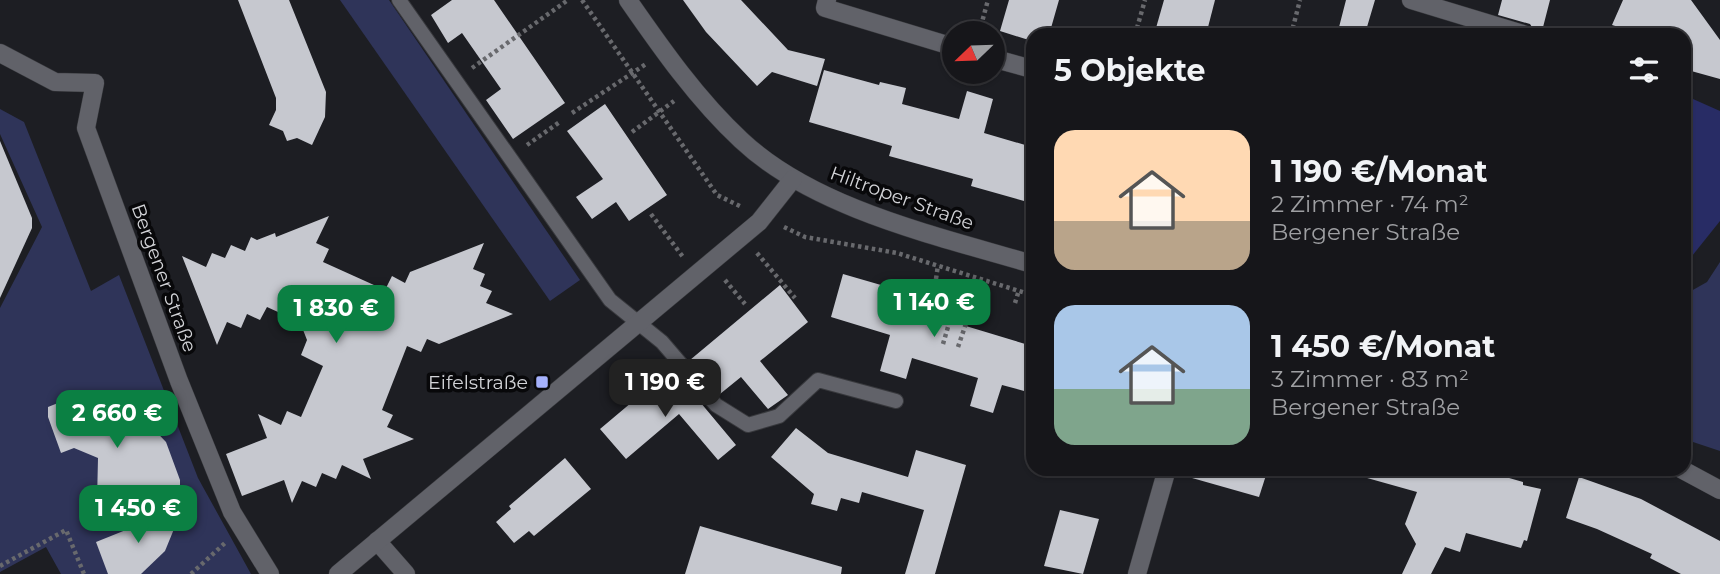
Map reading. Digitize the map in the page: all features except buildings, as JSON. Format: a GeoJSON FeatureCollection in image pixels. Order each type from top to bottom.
{"type":"FeatureCollection","features":[{"type":"Feature","properties":{"kind":"street","name":"Hiltroper Straße"},"geometry":{"type":"LineString","coordinates":[[628,0],[692,88],[742,142],[793,179],[889,219],[1026,262]]}},
{"type":"Feature","properties":{"kind":"street"},"geometry":{"type":"LineString","coordinates":[[827,0],[825,8],[942,43]]}},
{"type":"Feature","properties":{"kind":"street"},"geometry":{"type":"LineString","coordinates":[[1411,0],[1446,5],[1507,28]]}},
{"type":"Feature","properties":{"kind":"street","name":"Bergener Straße"},"geometry":{"type":"LineString","coordinates":[[0,53],[55,82],[95,83],[86,128],[179,381],[241,528],[270,574]]}},
{"type":"Feature","properties":{"kind":"street"},"geometry":{"type":"LineString","coordinates":[[1005,62],[1026,67]]}},
{"type":"Feature","properties":{"kind":"street"},"geometry":{"type":"LineString","coordinates":[[338,574],[759,222],[793,179]]}},
{"type":"Feature","properties":{"kind":"street"},"geometry":{"type":"LineString","coordinates":[[1691,474],[1720,490]]}},
{"type":"Feature","properties":{"kind":"street"},"geometry":{"type":"LineString","coordinates":[[1137,574],[1165,476]]}},
{"type":"Feature","properties":{"kind":"street"},"geometry":{"type":"LineString","coordinates":[[377,541],[406,574]]}},
{"type":"Feature","properties":{"kind":"lane"},"geometry":{"type":"LineString","coordinates":[[399,0],[610,300],[662,342],[716,405],[748,425],[779,416],[818,380],[896,401]]}},
{"type":"Feature","properties":{"kind":"path"},"geometry":{"type":"LineString","coordinates":[[455,81],[568,0]]}},
{"type":"Feature","properties":{"kind":"path"},"geometry":{"type":"LineString","coordinates":[[582,0],[717,195]]}},
{"type":"Feature","properties":{"kind":"path"},"geometry":{"type":"LineString","coordinates":[[982,21],[988,0]]}},
{"type":"Feature","properties":{"kind":"path"},"geometry":{"type":"LineString","coordinates":[[1137,28],[1145,0]]}},
{"type":"Feature","properties":{"kind":"path"},"geometry":{"type":"LineString","coordinates":[[1293,28],[1300,0]]}},
{"type":"Feature","properties":{"kind":"path"},"geometry":{"type":"LineString","coordinates":[[572,113],[632,73]]}},
{"type":"Feature","properties":{"kind":"path"},"geometry":{"type":"LineString","coordinates":[[632,132],[659,112]]}},
{"type":"Feature","properties":{"kind":"path"},"geometry":{"type":"LineString","coordinates":[[508,157],[561,121]]}},
{"type":"Feature","properties":{"kind":"path"},"geometry":{"type":"LineString","coordinates":[[651,214],[696,275]]}},
{"type":"Feature","properties":{"kind":"path"},"geometry":{"type":"LineString","coordinates":[[805,237],[897,253],[1026,292]]}},
{"type":"Feature","properties":{"kind":"path"},"geometry":{"type":"LineString","coordinates":[[755,252],[795,298]]}},
{"type":"Feature","properties":{"kind":"path"},"geometry":{"type":"LineString","coordinates":[[936,279],[938,266]]}},
{"type":"Feature","properties":{"kind":"path"},"geometry":{"type":"LineString","coordinates":[[943,344],[960,286]]}},
{"type":"Feature","properties":{"kind":"path"},"geometry":{"type":"LineString","coordinates":[[1015,303],[1019,289]]}},
{"type":"Feature","properties":{"kind":"path"},"geometry":{"type":"LineString","coordinates":[[958,347],[977,291]]}},
{"type":"Feature","properties":{"kind":"path"},"geometry":{"type":"LineString","coordinates":[[191,574],[241,528]]}},
{"type":"Feature","properties":{"kind":"path"},"geometry":{"type":"LineString","coordinates":[[0,566],[66,530],[83,574]]}},
{"type":"Feature","properties":{"kind":"shaded area"},"geometry":{"type":"Polygon","coordinates":[[[340,0],[389,0],[580,280],[550,301],[340,0]]]}},
{"type":"Feature","properties":{"kind":"shaded area"},"geometry":{"type":"Polygon","coordinates":[[[1691,98],[1720,111],[1720,221],[1691,257],[1691,98]]]}},
{"type":"Feature","properties":{"kind":"shaded area"},"geometry":{"type":"Polygon","coordinates":[[[0,109],[24,122],[91,291],[119,275],[198,478],[251,574],[61,574],[46,547],[0,572],[0,308],[42,227],[0,134],[0,109]]]}},
{"type":"Feature","properties":{"kind":"shaded area"},"geometry":{"type":"Polygon","coordinates":[[[1720,262],[1720,451],[1691,441],[1691,291],[1707,282],[1720,262]]]}},
{"type":"Feature","properties":{"kind":"place","name":"Eifelstraße"},"geometry":{"type":"Point","coordinates":[542,382]}}]}
